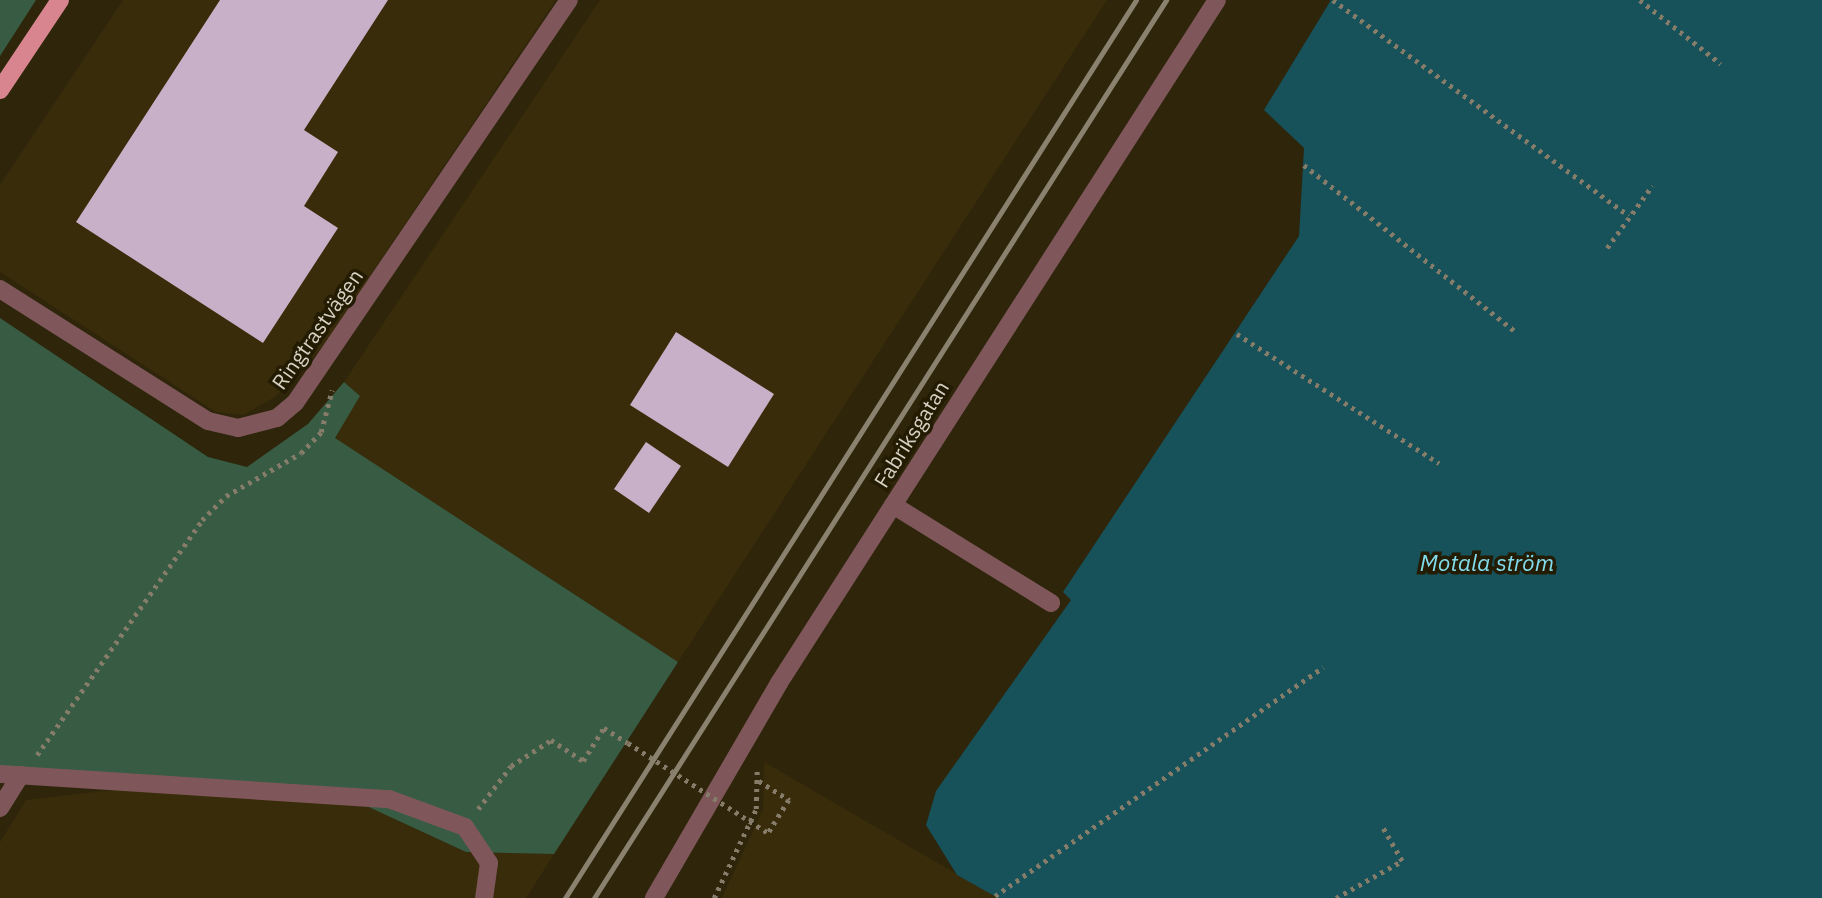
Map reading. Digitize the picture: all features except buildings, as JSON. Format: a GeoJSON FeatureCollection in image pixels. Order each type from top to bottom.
{"type":"FeatureCollection","features":[{"type":"Feature","properties":{"kind":"main road"},"geometry":{"type":"LineString","coordinates":[[0,90],[60,0]]}},
{"type":"Feature","properties":{"kind":"street","name":"Ringtrastvägen"},"geometry":{"type":"LineString","coordinates":[[0,289],[219,425],[250,427],[277,418],[330,352],[569,0]]}},
{"type":"Feature","properties":{"kind":"street","name":"Fabriksgatan"},"geometry":{"type":"LineString","coordinates":[[654,898],[779,683],[1217,0]]}},
{"type":"Feature","properties":{"kind":"street"},"geometry":{"type":"LineString","coordinates":[[892,505],[1051,603]]}},
{"type":"Feature","properties":{"kind":"street"},"geometry":{"type":"LineString","coordinates":[[0,774],[338,792],[389,799],[464,827],[489,863],[484,898]]}},
{"type":"Feature","properties":{"kind":"street"},"geometry":{"type":"LineString","coordinates":[[0,808],[21,775]]}},
{"type":"Feature","properties":{"kind":"path"},"geometry":{"type":"LineString","coordinates":[[1333,0],[1629,216]]}},
{"type":"Feature","properties":{"kind":"path"},"geometry":{"type":"LineString","coordinates":[[1640,0],[1721,64]]}},
{"type":"Feature","properties":{"kind":"path"},"geometry":{"type":"LineString","coordinates":[[1304,165],[1515,331]]}},
{"type":"Feature","properties":{"kind":"path"},"geometry":{"type":"LineString","coordinates":[[1607,248],[1652,186]]}},
{"type":"Feature","properties":{"kind":"path"},"geometry":{"type":"LineString","coordinates":[[1237,334],[1439,463]]}},
{"type":"Feature","properties":{"kind":"path"},"geometry":{"type":"LineString","coordinates":[[21,775],[202,520],[226,496],[300,453],[321,432],[331,410],[330,352]]}},
{"type":"Feature","properties":{"kind":"path"},"geometry":{"type":"LineString","coordinates":[[995,896],[1323,667]]}},
{"type":"Feature","properties":{"kind":"path"},"geometry":{"type":"LineString","coordinates":[[464,827],[511,766],[551,740],[583,761],[604,728],[768,833],[789,800],[759,781]]}},
{"type":"Feature","properties":{"kind":"path"},"geometry":{"type":"LineString","coordinates":[[1336,898],[1402,861],[1383,828]]}},
{"type":"Feature","properties":{"kind":"shaded area"},"geometry":{"type":"Polygon","coordinates":[[[123,0],[556,0],[320,350],[275,397],[243,415],[216,412],[0,272],[0,185],[123,0]]]}},
{"type":"Feature","properties":{"kind":"shaded area"},"geometry":{"type":"Polygon","coordinates":[[[600,0],[1107,0],[678,662],[334,438],[360,396],[344,382],[600,0]]]}},
{"type":"Feature","properties":{"kind":"shaded area"},"geometry":{"type":"Polygon","coordinates":[[[764,762],[998,898],[722,898],[763,809],[764,762]]]}},
{"type":"Feature","properties":{"kind":"shaded area"},"geometry":{"type":"Polygon","coordinates":[[[208,779],[347,797],[466,852],[554,854],[526,898],[0,898],[0,842],[26,800],[208,779]]]}},
{"type":"Feature","properties":{"kind":"green space"},"geometry":{"type":"Polygon","coordinates":[[[0,0],[36,0],[0,56],[0,0]]]}},
{"type":"Feature","properties":{"kind":"green space"},"geometry":{"type":"Polygon","coordinates":[[[0,318],[208,457],[247,467],[308,424],[344,382],[360,396],[335,438],[678,662],[554,854],[466,852],[347,797],[0,774],[0,318]]]}},
{"type":"Feature","properties":{"kind":"water","name":"Motala ström"},"geometry":{"type":"Polygon","coordinates":[[[1331,0],[1822,0],[1822,898],[998,898],[957,875],[926,825],[936,791],[1071,600],[1063,592],[1299,236],[1304,148],[1264,110],[1331,0]]]}},
{"type":"Feature","properties":{"kind":"railway"},"geometry":{"type":"LineString","coordinates":[[565,898],[1136,0]]}},
{"type":"Feature","properties":{"kind":"railway"},"geometry":{"type":"LineString","coordinates":[[594,898],[1166,0]]}}]}
